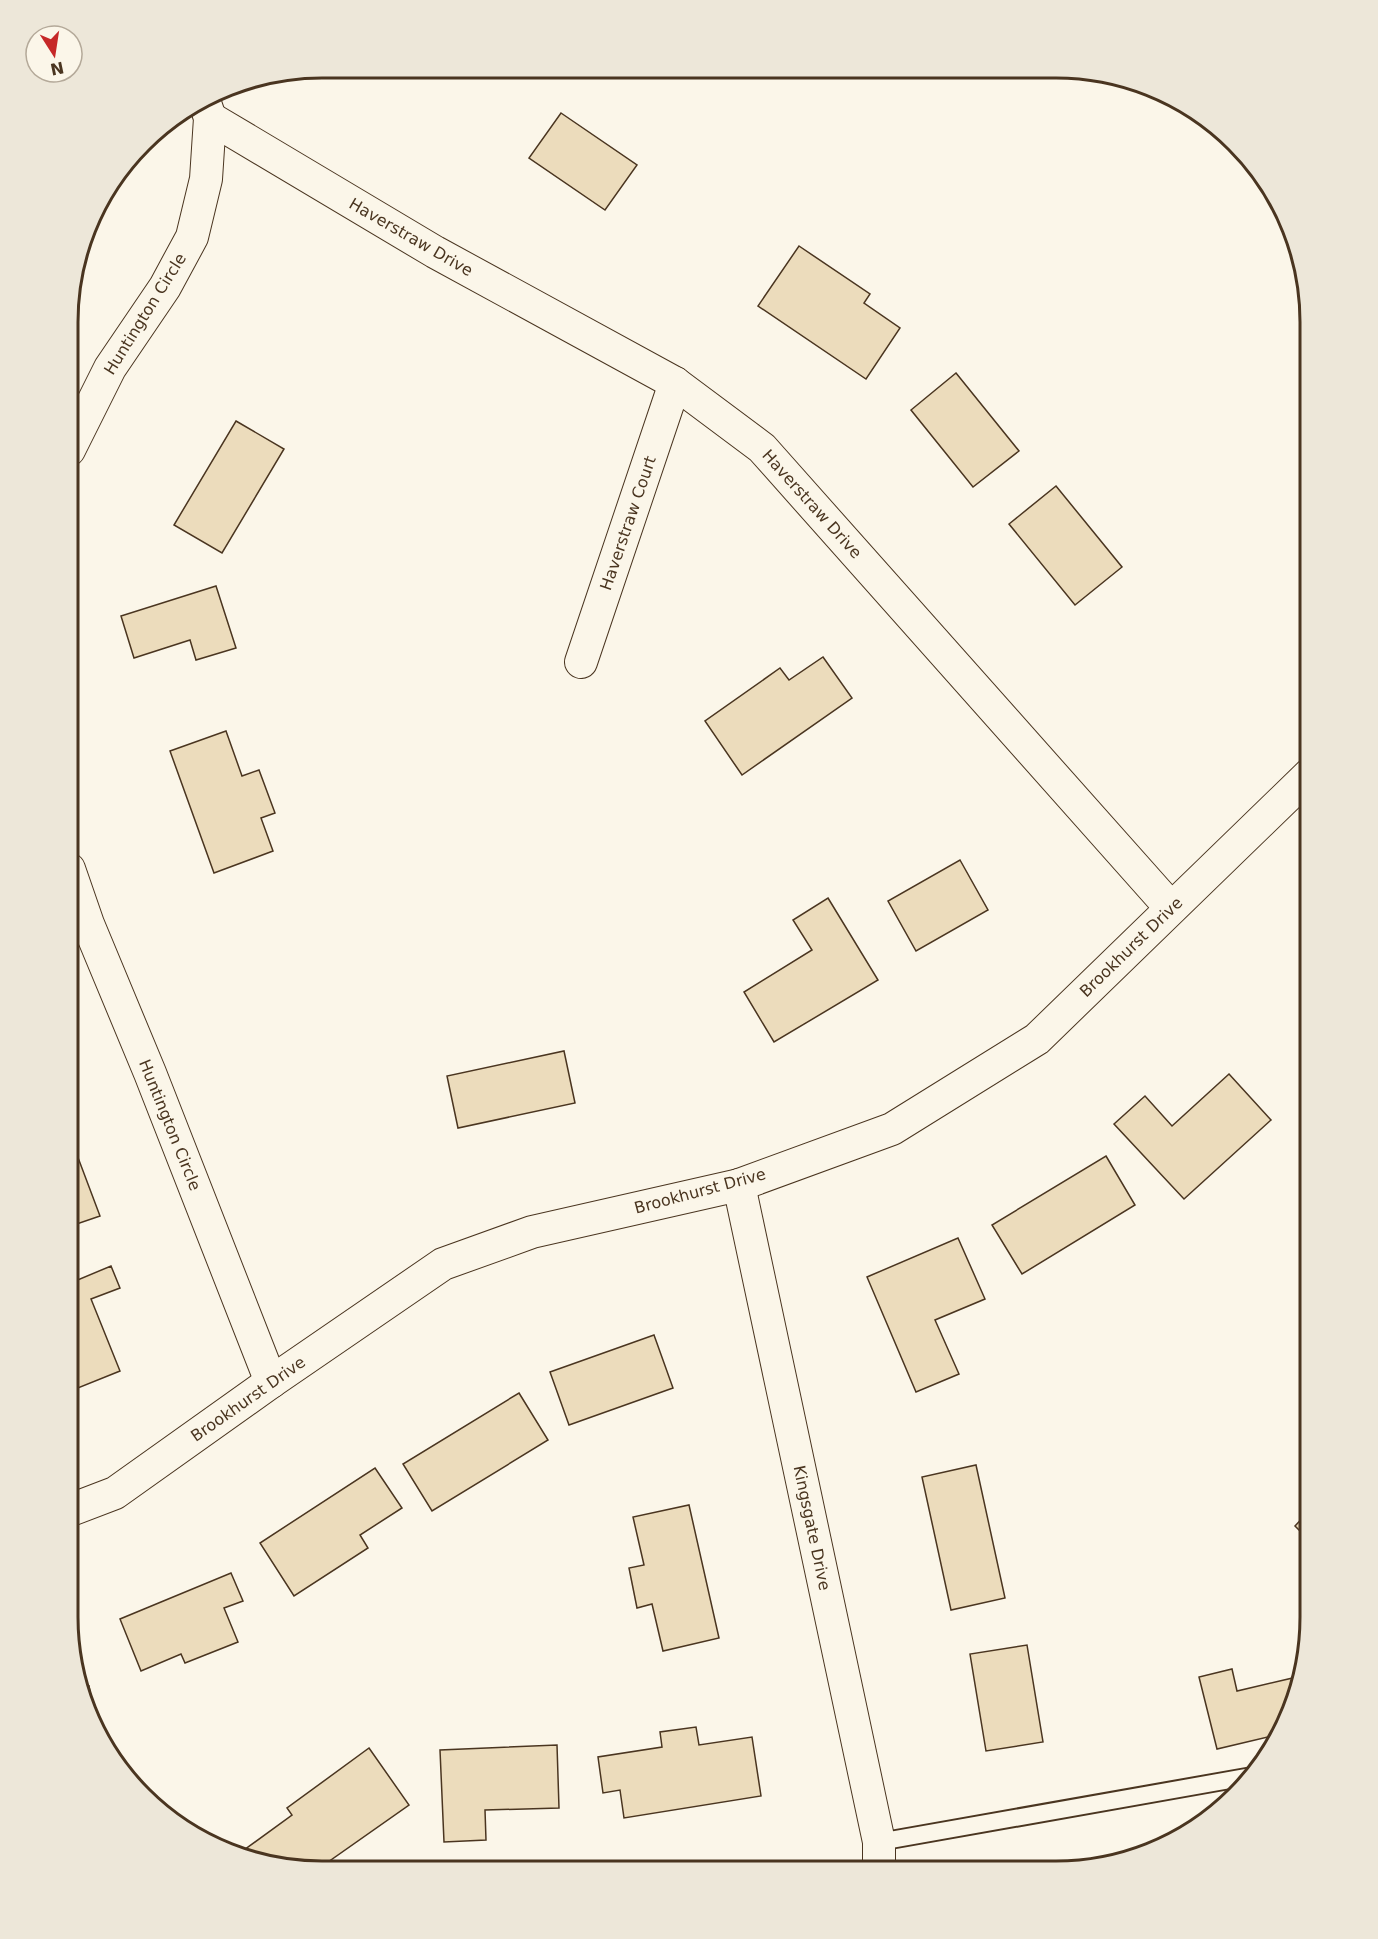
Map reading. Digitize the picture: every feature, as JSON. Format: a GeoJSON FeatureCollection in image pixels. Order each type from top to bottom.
{"type":"FeatureCollection","features":[{"type":"Feature","properties":{"kind":"street","name":"Haverstraw Drive"},"geometry":{"type":"LineString","coordinates":[[207,110],[435,252],[675,383],[762,448],[1171,908]]}},
{"type":"Feature","properties":{"kind":"street","name":"Huntington Circle"},"geometry":{"type":"LineString","coordinates":[[78,432],[110,368],[165,287],[192,237],[206,179],[207,110]]}},
{"type":"Feature","properties":{"kind":"street","name":"Haverstraw Court"},"geometry":{"type":"LineString","coordinates":[[581,662],[675,383]]}},
{"type":"Feature","properties":{"kind":"street","name":"Brookhurst Drive"},"geometry":{"type":"LineString","coordinates":[[78,1507],[115,1493],[443,1264],[532,1232],[740,1185],[892,1129],[1037,1039],[1300,784]]}},
{"type":"Feature","properties":{"kind":"street","name":"Huntington Circle"},"geometry":{"type":"LineString","coordinates":[[78,895],[271,1382]]}},
{"type":"Feature","properties":{"kind":"street","name":"Kingsgate Drive"},"geometry":{"type":"LineString","coordinates":[[740,1185],[879,1856]]}},
{"type":"Feature","properties":{"kind":"lane"},"geometry":{"type":"LineString","coordinates":[[879,1856],[1238,1779]]}},
{"type":"Feature","properties":{"kind":"building"},"geometry":{"type":"Polygon","coordinates":[[[561,113],[637,165],[605,210],[529,158],[561,113]]]}},
{"type":"Feature","properties":{"kind":"building"},"geometry":{"type":"Polygon","coordinates":[[[799,246],[870,294],[864,303],[900,328],[866,379],[758,306],[799,246]]]}},
{"type":"Feature","properties":{"kind":"building"},"geometry":{"type":"Polygon","coordinates":[[[956,373],[1019,451],[973,487],[911,410],[956,373]]]}},
{"type":"Feature","properties":{"kind":"building"},"geometry":{"type":"Polygon","coordinates":[[[236,421],[284,449],[222,553],[174,525],[236,421]]]}},
{"type":"Feature","properties":{"kind":"building"},"geometry":{"type":"Polygon","coordinates":[[[1056,486],[1122,567],[1075,605],[1009,524],[1056,486]]]}},
{"type":"Feature","properties":{"kind":"building"},"geometry":{"type":"Polygon","coordinates":[[[216,586],[236,648],[196,660],[190,640],[134,658],[121,616],[216,586]]]}},
{"type":"Feature","properties":{"kind":"building"},"geometry":{"type":"Polygon","coordinates":[[[823,657],[852,698],[742,775],[705,721],[780,668],[789,680],[823,657]]]}},
{"type":"Feature","properties":{"kind":"building"},"geometry":{"type":"Polygon","coordinates":[[[226,731],[242,776],[259,770],[275,813],[261,818],[273,851],[214,873],[170,751],[226,731]]]}},
{"type":"Feature","properties":{"kind":"building"},"geometry":{"type":"Polygon","coordinates":[[[960,860],[988,910],[916,951],[888,901],[960,860]]]}},
{"type":"Feature","properties":{"kind":"building"},"geometry":{"type":"Polygon","coordinates":[[[828,898],[878,980],[774,1042],[744,992],[812,950],[793,920],[828,898]]]}},
{"type":"Feature","properties":{"kind":"building"},"geometry":{"type":"Polygon","coordinates":[[[564,1051],[575,1103],[458,1128],[447,1076],[564,1051]]]}},
{"type":"Feature","properties":{"kind":"building"},"geometry":{"type":"Polygon","coordinates":[[[1229,1074],[1271,1120],[1184,1199],[1114,1124],[1145,1096],[1172,1126],[1229,1074]]]}},
{"type":"Feature","properties":{"kind":"building"},"geometry":{"type":"Polygon","coordinates":[[[1106,1156],[1135,1205],[1022,1274],[992,1225],[1106,1156]]]}},
{"type":"Feature","properties":{"kind":"building"},"geometry":{"type":"Polygon","coordinates":[[[78,1158],[100,1216],[78,1224],[78,1158]]]}},
{"type":"Feature","properties":{"kind":"building"},"geometry":{"type":"Polygon","coordinates":[[[958,1238],[985,1299],[935,1320],[959,1374],[916,1392],[867,1277],[958,1238]]]}},
{"type":"Feature","properties":{"kind":"building"},"geometry":{"type":"Polygon","coordinates":[[[111,1266],[120,1288],[91,1299],[120,1371],[78,1388],[78,1280],[111,1266]]]}},
{"type":"Feature","properties":{"kind":"building"},"geometry":{"type":"Polygon","coordinates":[[[654,1335],[673,1388],[569,1425],[550,1372],[654,1335]]]}},
{"type":"Feature","properties":{"kind":"building"},"geometry":{"type":"Polygon","coordinates":[[[519,1393],[548,1440],[432,1511],[403,1464],[519,1393]]]}},
{"type":"Feature","properties":{"kind":"building"},"geometry":{"type":"Polygon","coordinates":[[[976,1465],[1005,1598],[951,1610],[922,1477],[976,1465]]]}},
{"type":"Feature","properties":{"kind":"building"},"geometry":{"type":"Polygon","coordinates":[[[375,1468],[402,1508],[360,1535],[368,1548],[294,1596],[260,1543],[375,1468]]]}},
{"type":"Feature","properties":{"kind":"building"},"geometry":{"type":"Polygon","coordinates":[[[689,1505],[719,1638],[663,1651],[652,1604],[637,1608],[629,1568],[644,1565],[633,1517],[689,1505]]]}},
{"type":"Feature","properties":{"kind":"building"},"geometry":{"type":"Polygon","coordinates":[[[1300,1521],[1300,1531],[1295,1526],[1300,1521]]]}},
{"type":"Feature","properties":{"kind":"building"},"geometry":{"type":"Polygon","coordinates":[[[231,1573],[243,1601],[224,1608],[238,1642],[185,1663],[181,1654],[141,1671],[120,1619],[231,1573]]]}},
{"type":"Feature","properties":{"kind":"building"},"geometry":{"type":"Polygon","coordinates":[[[1027,1645],[1043,1742],[986,1751],[970,1654],[1027,1645]]]}},
{"type":"Feature","properties":{"kind":"building"},"geometry":{"type":"Polygon","coordinates":[[[1232,1669],[1237,1691],[1292,1678],[1268,1737],[1217,1749],[1199,1677],[1232,1669]]]}},
{"type":"Feature","properties":{"kind":"building"},"geometry":{"type":"Polygon","coordinates":[[[696,1727],[699,1745],[752,1737],[761,1796],[624,1818],[620,1790],[603,1793],[598,1757],[662,1747],[660,1732],[696,1727]]]}},
{"type":"Feature","properties":{"kind":"building"},"geometry":{"type":"Polygon","coordinates":[[[557,1745],[559,1808],[485,1810],[486,1840],[444,1842],[440,1750],[557,1745]]]}},
{"type":"Feature","properties":{"kind":"building"},"geometry":{"type":"Polygon","coordinates":[[[369,1748],[409,1805],[329,1861],[290,1859],[246,1849],[292,1815],[287,1808],[369,1748]]]}}]}
